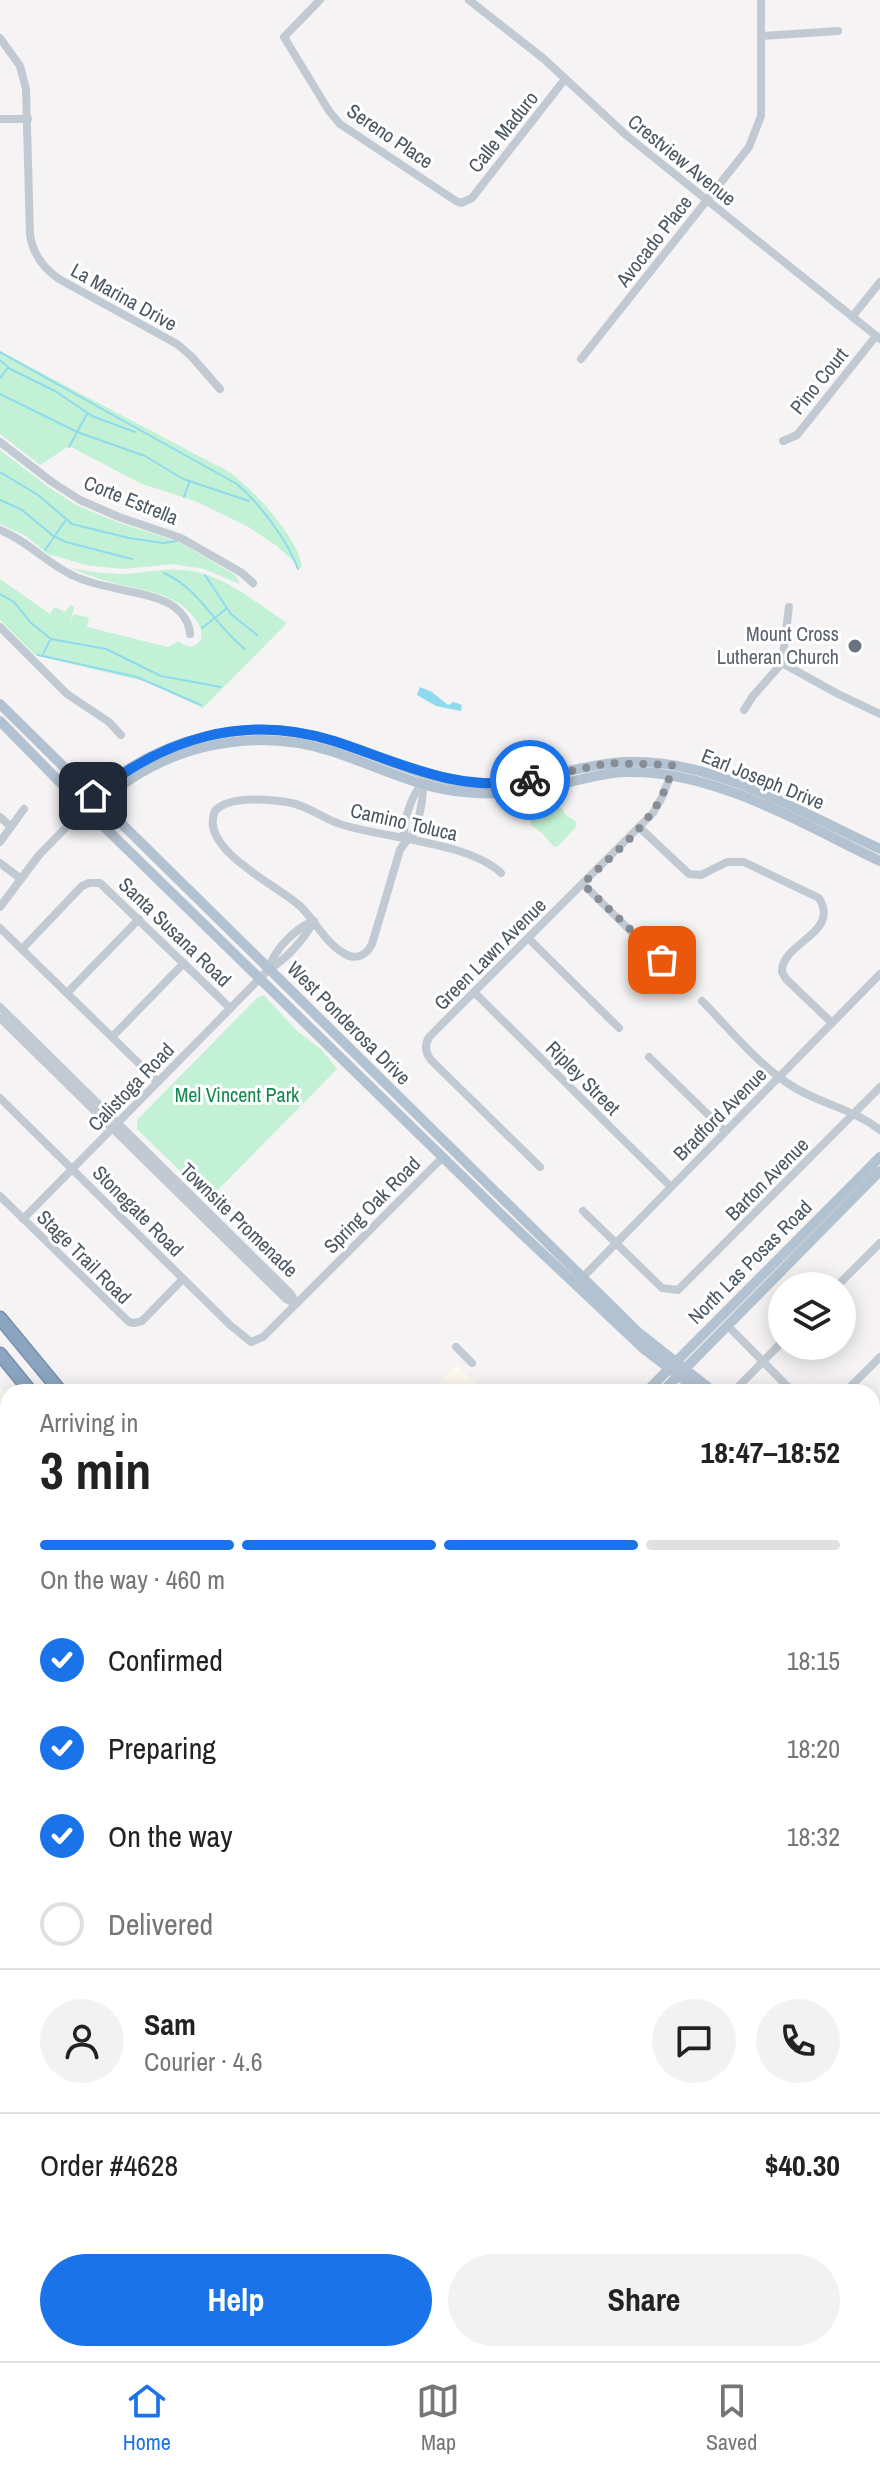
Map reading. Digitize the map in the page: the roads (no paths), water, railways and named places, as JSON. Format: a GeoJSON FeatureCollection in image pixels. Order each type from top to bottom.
{"type":"FeatureCollection","features":[{"type":"Feature","properties":{"kind":"highway"},"geometry":{"type":"LineString","coordinates":[[0,1318],[54,1384]]}},
{"type":"Feature","properties":{"kind":"highway"},"geometry":{"type":"LineString","coordinates":[[0,1354],[23,1384]]}},
{"type":"Feature","properties":{"kind":"main road","name":"West Ponderosa Drive"},"geometry":{"type":"LineString","coordinates":[[0,704],[269,969],[447,1153]]}},
{"type":"Feature","properties":{"kind":"main road","name":"West Ponderosa Drive"},"geometry":{"type":"LineString","coordinates":[[0,721],[86,809],[579,1281],[637,1343],[677,1369]]}},
{"type":"Feature","properties":{"kind":"main road","name":"Earl Joseph Drive"},"geometry":{"type":"LineString","coordinates":[[86,809],[97,799],[159,762],[200,748],[243,741],[287,742],[315,747],[424,779],[449,790],[492,794],[534,790],[608,774],[672,770],[728,779],[880,849]]}},
{"type":"Feature","properties":{"kind":"main road","name":"Earl Joseph Drive"},"geometry":{"type":"LineString","coordinates":[[672,770],[724,789],[880,861]]}},
{"type":"Feature","properties":{"kind":"main road","name":"North Las Posas Road"},"geometry":{"type":"LineString","coordinates":[[657,1384],[677,1369],[880,1157]]}},
{"type":"Feature","properties":{"kind":"main road","name":"North Las Posas Road"},"geometry":{"type":"LineString","coordinates":[[723,1322],[880,1171]]}},
{"type":"Feature","properties":{"kind":"main road","name":"North Las Posas Road"},"geometry":{"type":"LineString","coordinates":[[667,1384],[677,1369]]}},
{"type":"Feature","properties":{"kind":"main road"},"geometry":{"type":"LineString","coordinates":[[677,1369],[692,1384]]}},
{"type":"Feature","properties":{"kind":"main road"},"geometry":{"type":"LineString","coordinates":[[677,1369],[701,1384]]}},
{"type":"Feature","properties":{"kind":"street","name":"Sereno Place"},"geometry":{"type":"LineString","coordinates":[[320,0],[291,27],[285,39],[329,111],[340,124],[454,200],[465,201]]}},
{"type":"Feature","properties":{"kind":"street","name":"Crestview Avenue"},"geometry":{"type":"LineString","coordinates":[[469,0],[516,35],[617,127],[878,338]]}},
{"type":"Feature","properties":{"kind":"street","name":"Avocado Place"},"geometry":{"type":"LineString","coordinates":[[581,359],[749,147],[756,133],[763,101],[761,0]]}},
{"type":"Feature","properties":{"kind":"street"},"geometry":{"type":"LineString","coordinates":[[761,36],[838,31]]}},
{"type":"Feature","properties":{"kind":"street","name":"La Marina Drive"},"geometry":{"type":"LineString","coordinates":[[0,38],[23,74],[28,119],[30,235],[41,263],[59,279],[177,344],[220,389]]}},
{"type":"Feature","properties":{"kind":"street","name":"Calle Maduro"},"geometry":{"type":"LineString","coordinates":[[465,201],[472,198],[565,79]]}},
{"type":"Feature","properties":{"kind":"street"},"geometry":{"type":"LineString","coordinates":[[0,119],[28,119]]}},
{"type":"Feature","properties":{"kind":"street"},"geometry":{"type":"LineString","coordinates":[[852,317],[880,282]]}},
{"type":"Feature","properties":{"kind":"street","name":"Pino Court"},"geometry":{"type":"LineString","coordinates":[[783,441],[797,435],[878,338]]}},
{"type":"Feature","properties":{"kind":"street","name":"Corte Estrella"},"geometry":{"type":"LineString","coordinates":[[0,442],[80,500],[190,542],[253,583]]}},
{"type":"Feature","properties":{"kind":"street"},"geometry":{"type":"LineString","coordinates":[[0,530],[23,541],[53,565],[73,576],[169,604],[186,619],[190,634]]}},
{"type":"Feature","properties":{"kind":"street"},"geometry":{"type":"LineString","coordinates":[[744,710],[782,663],[789,607]]}},
{"type":"Feature","properties":{"kind":"street"},"geometry":{"type":"LineString","coordinates":[[0,627],[67,694],[109,722],[121,735]]}},
{"type":"Feature","properties":{"kind":"street"},"geometry":{"type":"LineString","coordinates":[[782,663],[880,714]]}},
{"type":"Feature","properties":{"kind":"street","name":"Green Lawn Avenue"},"geometry":{"type":"LineString","coordinates":[[540,1167],[431,1060],[426,1047],[430,1036],[658,806],[672,770]]}},
{"type":"Feature","properties":{"kind":"street"},"geometry":{"type":"LineString","coordinates":[[314,921],[347,955],[360,956],[367,951],[372,944],[405,840],[412,835],[425,792],[424,779]]}},
{"type":"Feature","properties":{"kind":"street","name":"Camino Toluca"},"geometry":{"type":"LineString","coordinates":[[314,921],[294,901],[253,874],[220,842],[213,831],[212,819],[218,807],[229,801],[284,802],[307,808],[345,826],[473,855],[501,873]]}},
{"type":"Feature","properties":{"kind":"street"},"geometry":{"type":"LineString","coordinates":[[0,842],[24,809]]}},
{"type":"Feature","properties":{"kind":"street","name":"Earl Joseph Drive"},"geometry":{"type":"LineString","coordinates":[[0,907],[44,850],[86,809]]}},
{"type":"Feature","properties":{"kind":"street"},"geometry":{"type":"LineString","coordinates":[[0,817],[11,827]]}},
{"type":"Feature","properties":{"kind":"street"},"geometry":{"type":"LineString","coordinates":[[639,827],[689,874],[701,875],[727,862],[744,862],[816,895],[823,906],[822,922],[777,963],[786,979],[832,1023]]}},
{"type":"Feature","properties":{"kind":"street"},"geometry":{"type":"LineString","coordinates":[[0,863],[21,879]]}},
{"type":"Feature","properties":{"kind":"street","name":"Santa Susana Road"},"geometry":{"type":"LineString","coordinates":[[22,949],[82,886],[94,882],[106,886],[230,1008]]}},
{"type":"Feature","properties":{"kind":"street"},"geometry":{"type":"LineString","coordinates":[[583,884],[658,958],[675,965]]}},
{"type":"Feature","properties":{"kind":"street"},"geometry":{"type":"LineString","coordinates":[[67,993],[139,919]]}},
{"type":"Feature","properties":{"kind":"street","name":"Calistoga Road"},"geometry":{"type":"LineString","coordinates":[[23,1219],[260,977],[278,964],[308,932],[314,921]]}},
{"type":"Feature","properties":{"kind":"street"},"geometry":{"type":"LineString","coordinates":[[0,928],[158,1082]]}},
{"type":"Feature","properties":{"kind":"street"},"geometry":{"type":"LineString","coordinates":[[528,938],[619,1028]]}},
{"type":"Feature","properties":{"kind":"street"},"geometry":{"type":"LineString","coordinates":[[112,1037],[184,963]]}},
{"type":"Feature","properties":{"kind":"street","name":"Bradford Avenue"},"geometry":{"type":"LineString","coordinates":[[579,1281],[880,974]]}},
{"type":"Feature","properties":{"kind":"street","name":"Ripley Street"},"geometry":{"type":"LineString","coordinates":[[474,992],[671,1187]]}},
{"type":"Feature","properties":{"kind":"street"},"geometry":{"type":"LineString","coordinates":[[702,1001],[779,1077],[813,1098],[854,1114],[880,1130]]}},
{"type":"Feature","properties":{"kind":"street","name":"Townsite Promenade"},"geometry":{"type":"LineString","coordinates":[[0,1007],[286,1299],[296,1304]]}},
{"type":"Feature","properties":{"kind":"street","name":"Townsite Promenade"},"geometry":{"type":"LineString","coordinates":[[0,1018],[116,1126]]}},
{"type":"Feature","properties":{"kind":"street"},"geometry":{"type":"LineString","coordinates":[[649,1057],[725,1131]]}},
{"type":"Feature","properties":{"kind":"street","name":"Barton Avenue"},"geometry":{"type":"LineString","coordinates":[[616,1243],[662,1288],[675,1291],[683,1287],[880,1087]]}},
{"type":"Feature","properties":{"kind":"street","name":"Stonegate Road"},"geometry":{"type":"LineString","coordinates":[[0,1098],[243,1338],[255,1342]]}},
{"type":"Feature","properties":{"kind":"street","name":"Spring Oak Road"},"geometry":{"type":"LineString","coordinates":[[255,1342],[447,1153]]}},
{"type":"Feature","properties":{"kind":"street","name":"Stage Trail Road"},"geometry":{"type":"LineString","coordinates":[[0,1196],[129,1322],[142,1321],[183,1279]]}},
{"type":"Feature","properties":{"kind":"street"},"geometry":{"type":"LineString","coordinates":[[583,1211],[616,1243]]}},
{"type":"Feature","properties":{"kind":"street"},"geometry":{"type":"LineString","coordinates":[[851,1272],[880,1243]]}},
{"type":"Feature","properties":{"kind":"street"},"geometry":{"type":"LineString","coordinates":[[723,1322],[785,1384]]}},
{"type":"Feature","properties":{"kind":"street"},"geometry":{"type":"LineString","coordinates":[[456,1347],[472,1363]]}},
{"type":"Feature","properties":{"kind":"street"},"geometry":{"type":"LineString","coordinates":[[741,1384],[768,1356]]}},
{"type":"Feature","properties":{"kind":"street"},"geometry":{"type":"LineString","coordinates":[[853,1384],[880,1357]]}},
{"type":"Feature","properties":{"kind":"water"},"geometry":{"type":"Polygon","coordinates":[[[420,687],[448,705],[454,702],[462,705],[461,711],[436,706],[417,695],[420,687]]]}},
{"type":"Feature","properties":{"kind":"waterway"},"geometry":{"type":"LineString","coordinates":[[0,352],[237,484],[272,524],[298,569]]}},
{"type":"Feature","properties":{"kind":"waterway"},"geometry":{"type":"LineString","coordinates":[[0,360],[10,369],[55,391],[92,416],[135,432]]}},
{"type":"Feature","properties":{"kind":"waterway"},"geometry":{"type":"LineString","coordinates":[[0,378],[7,369]]}},
{"type":"Feature","properties":{"kind":"waterway"},"geometry":{"type":"LineString","coordinates":[[0,394],[77,432],[145,456],[183,479],[249,501]]}},
{"type":"Feature","properties":{"kind":"waterway"},"geometry":{"type":"LineString","coordinates":[[69,447],[87,414]]}},
{"type":"Feature","properties":{"kind":"waterway"},"geometry":{"type":"LineString","coordinates":[[0,472],[38,495],[72,524],[129,538],[163,543],[177,541]]}},
{"type":"Feature","properties":{"kind":"waterway"},"geometry":{"type":"LineString","coordinates":[[184,497],[189,483]]}},
{"type":"Feature","properties":{"kind":"waterway"},"geometry":{"type":"LineString","coordinates":[[0,500],[22,510],[52,535],[66,542],[132,559]]}},
{"type":"Feature","properties":{"kind":"waterway"},"geometry":{"type":"LineString","coordinates":[[45,550],[65,521]]}},
{"type":"Feature","properties":{"kind":"waterway"},"geometry":{"type":"LineString","coordinates":[[164,573],[188,588],[245,649]]}},
{"type":"Feature","properties":{"kind":"waterway"},"geometry":{"type":"LineString","coordinates":[[205,575],[231,614],[257,635]]}},
{"type":"Feature","properties":{"kind":"waterway"},"geometry":{"type":"LineString","coordinates":[[0,594],[14,602],[31,623],[51,639],[106,649],[161,676],[221,687]]}},
{"type":"Feature","properties":{"kind":"waterway"},"geometry":{"type":"LineString","coordinates":[[202,628],[226,609]]}},
{"type":"Feature","properties":{"kind":"waterway"},"geometry":{"type":"LineString","coordinates":[[43,654],[50,640]]}},
{"type":"Feature","properties":{"kind":"waterway"},"geometry":{"type":"LineString","coordinates":[[38,655],[137,677],[201,705]]}},
{"type":"Feature","properties":{"kind":"place","name":"Mount Cross Lutheran Church"},"geometry":{"type":"Point","coordinates":[855,646]}},
{"type":"Feature","properties":{"kind":"park label","name":"Mel Vincent Park"},"geometry":{"type":"Point","coordinates":[237,1095]}}]}
